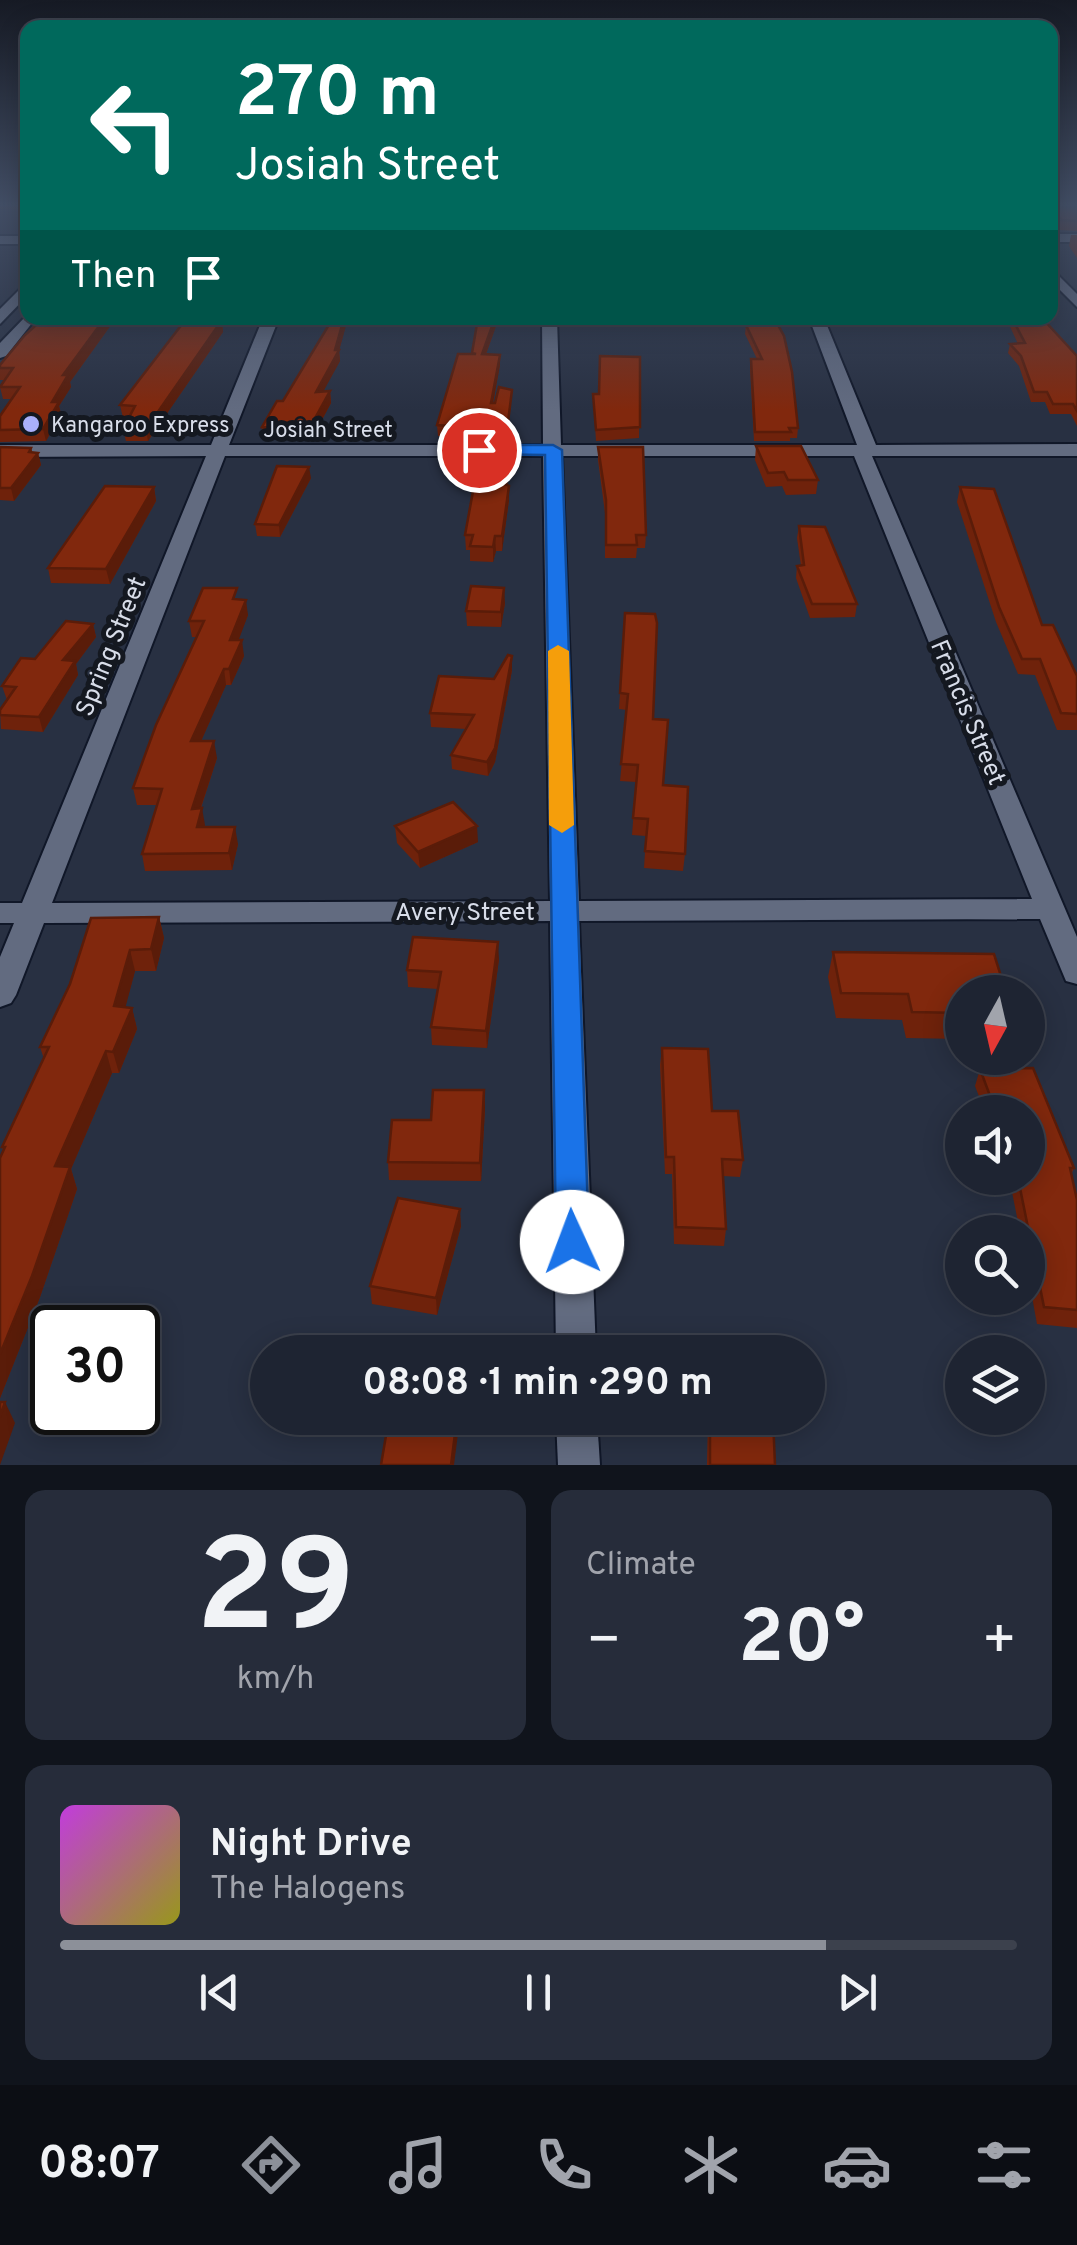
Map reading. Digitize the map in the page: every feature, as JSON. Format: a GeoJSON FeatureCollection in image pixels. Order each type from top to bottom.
{"type":"FeatureCollection","features":[{"type":"Feature","properties":{"kind":"street"},"geometry":{"type":"LineString","coordinates":[[1058,281],[1077,303]]}},
{"type":"Feature","properties":{"kind":"street"},"geometry":{"type":"LineString","coordinates":[[0,318],[20,295]]}},
{"type":"Feature","properties":{"kind":"street"},"geometry":{"type":"LineString","coordinates":[[0,353],[22,325]]}},
{"type":"Feature","properties":{"kind":"street","name":"Spring Street"},"geometry":{"type":"LineString","coordinates":[[0,994],[15,912],[218,452],[268,325]]}},
{"type":"Feature","properties":{"kind":"street"},"geometry":{"type":"LineString","coordinates":[[549,325],[576,1335]]}},
{"type":"Feature","properties":{"kind":"street","name":"Francis Street"},"geometry":{"type":"LineString","coordinates":[[819,325],[865,451],[1077,973]]}},
{"type":"Feature","properties":{"kind":"street","name":"Josiah Street"},"geometry":{"type":"LineString","coordinates":[[0,451],[1077,450]]}},
{"type":"Feature","properties":{"kind":"street","name":"Avery Street"},"geometry":{"type":"LineString","coordinates":[[15,912],[1049,909]]}},
{"type":"Feature","properties":{"kind":"street"},"geometry":{"type":"LineString","coordinates":[[578,1435],[579,1465]]}},
{"type":"Feature","properties":{"kind":"building"},"geometry":{"type":"Polygon","coordinates":[[[36,325],[100,325],[63,375],[68,375],[52,402],[59,402],[43,429],[0,430],[0,416],[20,387],[0,387],[13,368],[0,365],[36,325]]]}},
{"type":"Feature","properties":{"kind":"building"},"geometry":{"type":"Polygon","coordinates":[[[181,325],[219,325],[146,429],[123,429],[135,406],[120,405],[181,325]]]}},
{"type":"Feature","properties":{"kind":"building"},"geometry":{"type":"Polygon","coordinates":[[[329,325],[342,325],[335,350],[339,350],[316,392],[330,391],[309,429],[262,427],[277,401],[283,401],[329,325]]]}},
{"type":"Feature","properties":{"kind":"building"},"geometry":{"type":"Polygon","coordinates":[[[477,325],[492,325],[482,354],[500,355],[491,403],[495,403],[499,387],[512,390],[507,430],[437,425],[458,354],[476,354],[472,353],[477,325]]]}},
{"type":"Feature","properties":{"kind":"building"},"geometry":{"type":"Polygon","coordinates":[[[746,325],[778,325],[784,336],[798,428],[789,428],[791,432],[755,432],[751,359],[762,359],[746,325]]]}},
{"type":"Feature","properties":{"kind":"building"},"geometry":{"type":"Polygon","coordinates":[[[1016,325],[1048,325],[1077,356],[1077,411],[1073,404],[1053,404],[1047,392],[1034,392],[1021,356],[1010,344],[1025,343],[1016,325]]]}},
{"type":"Feature","properties":{"kind":"building"},"geometry":{"type":"Polygon","coordinates":[[[600,356],[640,357],[640,427],[596,430],[593,394],[599,394],[600,356]]]}},
{"type":"Feature","properties":{"kind":"building"},"geometry":{"type":"Polygon","coordinates":[[[481,446],[505,446],[504,450],[512,451],[503,483],[509,486],[502,536],[495,536],[493,547],[470,546],[473,535],[465,535],[476,475],[472,474],[481,446]]]}},
{"type":"Feature","properties":{"kind":"building"},"geometry":{"type":"Polygon","coordinates":[[[756,446],[801,446],[818,480],[788,480],[784,472],[768,473],[756,446]]]}},
{"type":"Feature","properties":{"kind":"building"},"geometry":{"type":"Polygon","coordinates":[[[0,447],[31,448],[29,452],[38,453],[11,488],[0,488],[0,447]]]}},
{"type":"Feature","properties":{"kind":"building"},"geometry":{"type":"Polygon","coordinates":[[[598,447],[643,447],[646,535],[636,535],[637,545],[606,545],[606,500],[598,447]]]}},
{"type":"Feature","properties":{"kind":"building"},"geometry":{"type":"Polygon","coordinates":[[[277,466],[309,467],[279,525],[255,524],[277,466]]]}},
{"type":"Feature","properties":{"kind":"building"},"geometry":{"type":"Polygon","coordinates":[[[105,486],[154,487],[106,569],[48,568],[105,486]]]}},
{"type":"Feature","properties":{"kind":"building"},"geometry":{"type":"Polygon","coordinates":[[[960,487],[994,489],[1042,625],[1053,625],[1077,676],[1077,714],[1061,713],[1040,659],[1022,659],[999,607],[960,487]]]}},
{"type":"Feature","properties":{"kind":"building"},"geometry":{"type":"Polygon","coordinates":[[[799,526],[825,527],[857,604],[812,604],[797,566],[804,565],[799,526]]]}},
{"type":"Feature","properties":{"kind":"building"},"geometry":{"type":"Polygon","coordinates":[[[471,586],[504,588],[501,612],[466,611],[471,586]]]}},
{"type":"Feature","properties":{"kind":"building"},"geometry":{"type":"Polygon","coordinates":[[[203,588],[237,588],[233,599],[246,600],[230,640],[242,640],[191,741],[214,741],[192,809],[202,808],[197,827],[235,827],[229,853],[142,854],[162,789],[133,788],[156,725],[204,621],[189,621],[203,588]]]}},
{"type":"Feature","properties":{"kind":"building"},"geometry":{"type":"Polygon","coordinates":[[[625,613],[655,614],[653,719],[668,720],[663,785],[688,787],[685,854],[645,851],[648,819],[633,818],[638,765],[621,764],[628,694],[620,693],[625,613]]]}},
{"type":"Feature","properties":{"kind":"building"},"geometry":{"type":"Polygon","coordinates":[[[66,621],[93,624],[63,660],[75,661],[39,717],[0,715],[16,687],[2,686],[21,658],[35,659],[66,621]]]}},
{"type":"Feature","properties":{"kind":"building"},"geometry":{"type":"Polygon","coordinates":[[[508,655],[512,656],[495,748],[487,762],[451,755],[474,715],[430,713],[439,676],[494,679],[508,655]]]}},
{"type":"Feature","properties":{"kind":"building"},"geometry":{"type":"Polygon","coordinates":[[[453,802],[477,826],[418,852],[395,826],[453,802]]]}},
{"type":"Feature","properties":{"kind":"building"},"geometry":{"type":"Polygon","coordinates":[[[159,917],[151,949],[130,950],[114,1006],[132,1008],[113,1052],[106,1051],[55,1166],[70,1167],[0,1354],[2,1147],[49,1047],[40,1047],[70,984],[91,918],[159,917]]]}},
{"type":"Feature","properties":{"kind":"building"},"geometry":{"type":"Polygon","coordinates":[[[413,937],[498,942],[486,1031],[431,1027],[441,972],[407,970],[413,937]]]}},
{"type":"Feature","properties":{"kind":"building"},"geometry":{"type":"Polygon","coordinates":[[[833,952],[994,954],[1001,975],[945,975],[945,1013],[912,1012],[908,994],[841,993],[833,952]]]}},
{"type":"Feature","properties":{"kind":"building"},"geometry":{"type":"Polygon","coordinates":[[[662,1048],[708,1049],[712,1111],[738,1111],[743,1160],[722,1159],[726,1229],[676,1227],[674,1157],[666,1157],[662,1048]]]}},
{"type":"Feature","properties":{"kind":"building"},"geometry":{"type":"Polygon","coordinates":[[[982,1075],[1036,1075],[1044,1095],[990,1095],[982,1075]]]}},
{"type":"Feature","properties":{"kind":"building"},"geometry":{"type":"Polygon","coordinates":[[[433,1090],[484,1090],[480,1163],[388,1162],[392,1120],[431,1120],[433,1090]]]}},
{"type":"Feature","properties":{"kind":"building"},"geometry":{"type":"Polygon","coordinates":[[[1045,1097],[1074,1168],[1070,1168],[1077,1200],[1077,1310],[1045,1307],[1045,1215],[1025,1215],[1021,1195],[1045,1195],[1045,1097]]]}},
{"type":"Feature","properties":{"kind":"building"},"geometry":{"type":"Polygon","coordinates":[[[398,1198],[460,1209],[436,1298],[370,1286],[398,1198]]]}},
{"type":"Feature","properties":{"kind":"building"},"geometry":{"type":"Polygon","coordinates":[[[386,1435],[455,1435],[451,1465],[381,1465],[386,1435]]]}},
{"type":"Feature","properties":{"kind":"building"},"geometry":{"type":"Polygon","coordinates":[[[710,1435],[774,1435],[775,1465],[710,1465],[710,1435]]]}},
{"type":"Feature","properties":{"kind":"slow traffic"},"geometry":{"type":"LineString","coordinates":[[558,651],[562,825]]}},
{"type":"Feature","properties":{"kind":"place","name":"Kangaroo Express"},"geometry":{"type":"Point","coordinates":[31,424]}},
{"type":"Feature","properties":{"kind":"route"},"geometry":{"type":"LineString","coordinates":[[479,450],[553,450],[572,1242]]}}]}
